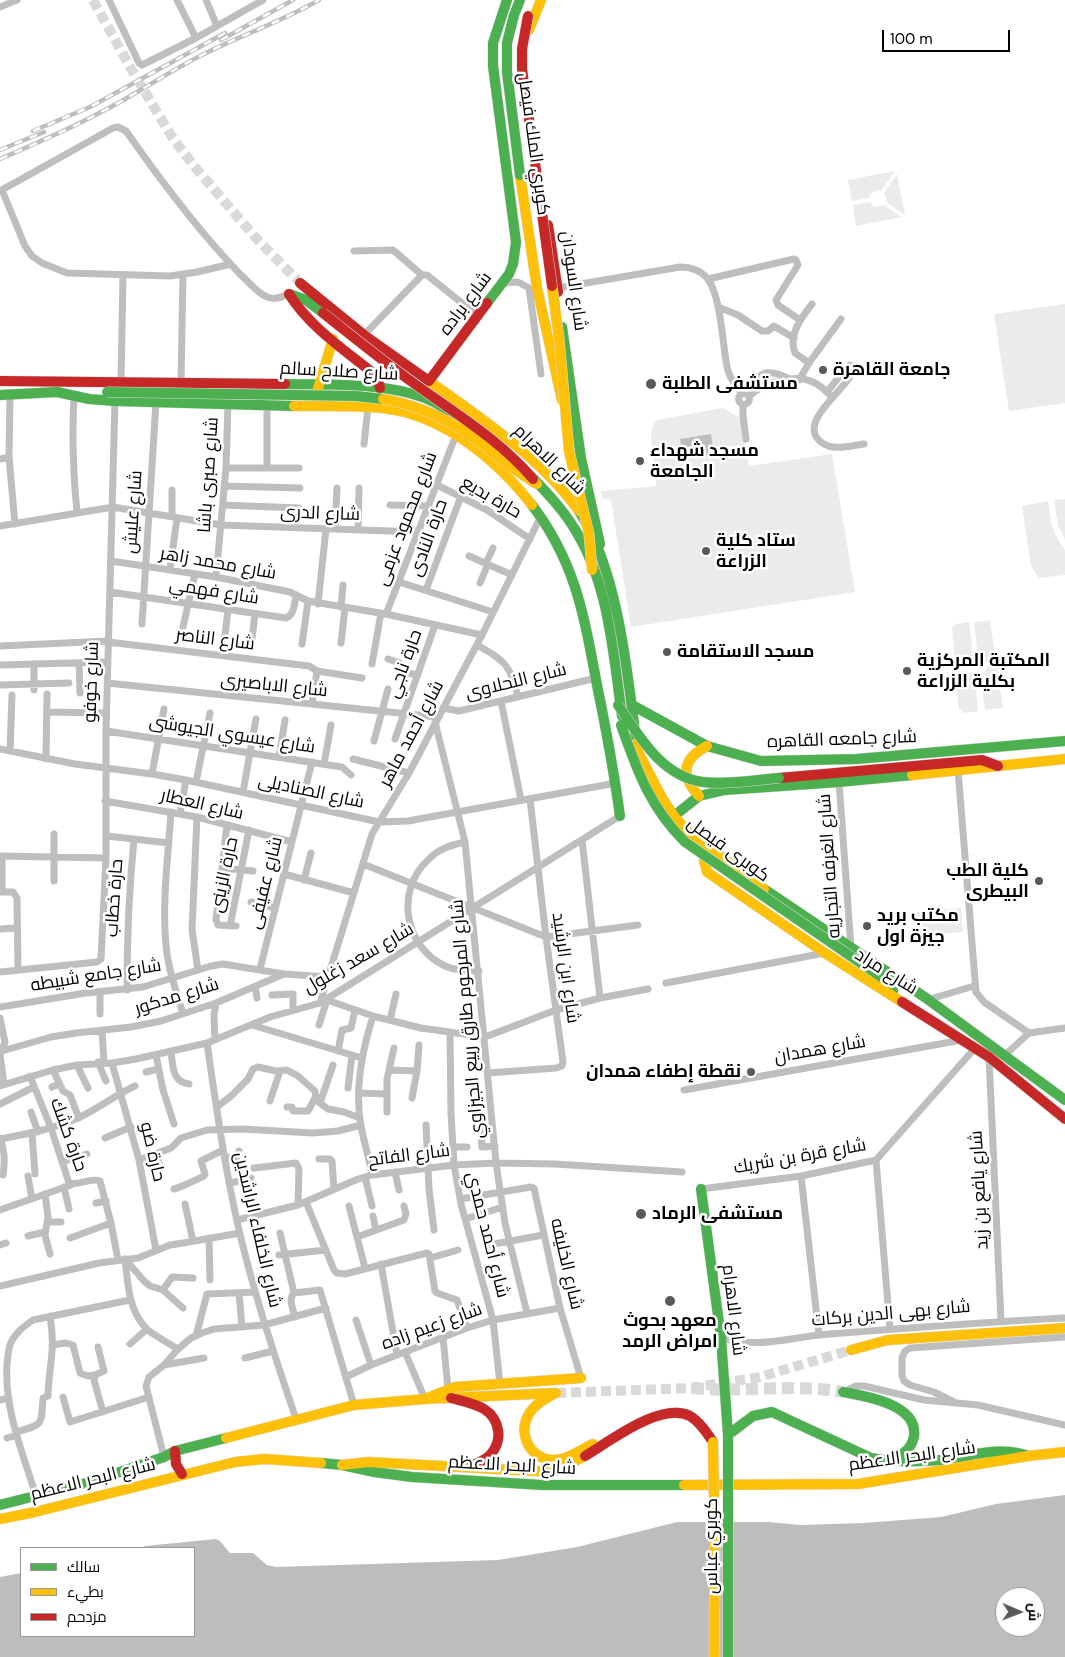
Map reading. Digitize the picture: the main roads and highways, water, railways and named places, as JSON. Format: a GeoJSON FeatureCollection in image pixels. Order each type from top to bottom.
{"type":"FeatureCollection","features":[{"type":"Feature","properties":{"kind":"main road"},"geometry":{"type":"LineString","coordinates":[[507,0],[499,22],[530,26]]}},
{"type":"Feature","properties":{"kind":"main road","name":"كوبري الملك فيصل"},"geometry":{"type":"LineString","coordinates":[[520,0],[507,43],[507,72],[520,175],[538,288],[554,368],[570,432],[581,458]]}},
{"type":"Feature","properties":{"kind":"main road","name":"كوبري الملك فيصل"},"geometry":{"type":"LineString","coordinates":[[536,0],[528,16],[522,40],[521,57],[559,338],[569,452],[589,534],[592,570]]}},
{"type":"Feature","properties":{"kind":"main road","name":"شارع السودان"},"geometry":{"type":"LineString","coordinates":[[540,0],[530,26],[526,62],[581,458],[606,567]]}},
{"type":"Feature","properties":{"kind":"main road","name":"شارع براده"},"geometry":{"type":"LineString","coordinates":[[429,381],[503,283],[513,264],[516,242],[493,66],[493,43],[499,22]]}},
{"type":"Feature","properties":{"kind":"main road","name":"شارع الاهرام"},"geometry":{"type":"LineString","coordinates":[[300,283],[364,335],[473,413],[520,451],[562,489],[584,518],[606,567],[621,635],[637,749]]}},
{"type":"Feature","properties":{"kind":"main road"},"geometry":{"type":"LineString","coordinates":[[380,388],[378,380],[373,373],[311,322],[293,302],[289,294],[306,300],[408,380],[489,437],[522,466],[537,484]]}},
{"type":"Feature","properties":{"kind":"main road"},"geometry":{"type":"LineString","coordinates":[[320,406],[317,392],[318,385],[333,339]]}},
{"type":"Feature","properties":{"kind":"main road","name":"شارع صلاح سالم"},"geometry":{"type":"LineString","coordinates":[[0,381],[181,382],[380,388],[408,392],[435,403],[522,468],[551,496],[575,528],[593,564],[604,602],[622,723]]}},
{"type":"Feature","properties":{"kind":"main road"},"geometry":{"type":"LineString","coordinates":[[290,405],[297,398],[300,385]]}},
{"type":"Feature","properties":{"kind":"main road"},"geometry":{"type":"LineString","coordinates":[[57,392],[385,398],[408,403],[456,426],[519,473],[537,484]]}},
{"type":"Feature","properties":{"kind":"main road","name":"شارع صلاح سالم"},"geometry":{"type":"LineString","coordinates":[[5,395],[57,392],[115,401],[368,407],[395,410],[421,416],[456,435],[503,473],[524,495],[541,516],[564,554],[579,594],[616,783],[620,816]]}},
{"type":"Feature","properties":{"kind":"main road"},"geometry":{"type":"LineString","coordinates":[[520,451],[522,468]]}},
{"type":"Feature","properties":{"kind":"main road","name":"كوبرى فيصل"},"geometry":{"type":"LineString","coordinates":[[537,484],[569,524],[582,546],[592,570],[598,592],[622,723],[649,795],[662,818],[672,831],[685,842],[871,969],[898,998]]}},
{"type":"Feature","properties":{"kind":"main road"},"geometry":{"type":"LineString","coordinates":[[575,528],[595,542]]}},
{"type":"Feature","properties":{"kind":"main road"},"geometry":{"type":"LineString","coordinates":[[618,705],[642,741],[670,768],[683,776],[701,782],[727,782],[982,760],[998,766]]}},
{"type":"Feature","properties":{"kind":"main road","name":"شارع جامعه القاهره"},"geometry":{"type":"LineString","coordinates":[[632,705],[707,746],[736,756],[762,761],[786,762],[857,759],[1065,741]]}},
{"type":"Feature","properties":{"kind":"main road","name":"شارع مراد"},"geometry":{"type":"LineString","coordinates":[[622,723],[662,798],[687,831],[760,886],[927,1000],[1065,1100]]}},
{"type":"Feature","properties":{"kind":"main road"},"geometry":{"type":"LineString","coordinates":[[699,796],[688,784],[686,768],[690,758],[697,750],[707,746]]}},
{"type":"Feature","properties":{"kind":"main road"},"geometry":{"type":"LineString","coordinates":[[674,816],[699,796],[725,790],[839,782],[1065,759]]}},
{"type":"Feature","properties":{"kind":"main road","name":"شارع مراد"},"geometry":{"type":"LineString","coordinates":[[710,849],[705,854],[703,860],[707,872],[825,953],[990,1057],[1065,1118]]}},
{"type":"Feature","properties":{"kind":"main road","name":"شارع الاهرام"},"geometry":{"type":"LineString","coordinates":[[700,1189],[721,1338],[728,1435]]}},
{"type":"Feature","properties":{"kind":"main road","name":"شارع بهى الدين بركات"},"geometry":{"type":"LineString","coordinates":[[851,1350],[888,1340],[906,1338],[1065,1328]]}},
{"type":"Feature","properties":{"kind":"main road"},"geometry":{"type":"LineString","coordinates":[[449,1394],[500,1384],[581,1378]]}},
{"type":"Feature","properties":{"kind":"main road"},"geometry":{"type":"LineString","coordinates":[[449,1394],[556,1392],[535,1406],[528,1414],[524,1424],[524,1434],[528,1444],[535,1453],[544,1458],[554,1460],[565,1458],[629,1428]]}},
{"type":"Feature","properties":{"kind":"main road"},"geometry":{"type":"LineString","coordinates":[[843,1392],[884,1402],[898,1408],[909,1417],[914,1426],[914,1437],[911,1446],[903,1454],[891,1461]]}},
{"type":"Feature","properties":{"kind":"main road"},"geometry":{"type":"LineString","coordinates":[[449,1394],[489,1412],[497,1424],[499,1438],[494,1450],[484,1460],[468,1468]]}},
{"type":"Feature","properties":{"kind":"main road","name":"شارع البحر الاعظم"},"geometry":{"type":"LineString","coordinates":[[0,1505],[90,1482],[164,1457],[175,1451],[296,1419],[354,1406],[425,1399],[449,1394]]}},
{"type":"Feature","properties":{"kind":"main road","name":"كوبري عباس"},"geometry":{"type":"LineString","coordinates":[[629,1428],[670,1412],[679,1412],[688,1415],[696,1421],[713,1442],[714,1657]]}},
{"type":"Feature","properties":{"kind":"main road"},"geometry":{"type":"LineString","coordinates":[[728,1435],[753,1415],[772,1412],[871,1458],[891,1461],[928,1461],[1011,1451],[1028,1456],[1065,1452]]}},
{"type":"Feature","properties":{"kind":"main road"},"geometry":{"type":"LineString","coordinates":[[342,1465],[368,1462],[553,1472],[565,1469],[576,1463],[629,1428]]}},
{"type":"Feature","properties":{"kind":"main road","name":"كوبري عباس"},"geometry":{"type":"LineString","coordinates":[[728,1435],[728,1657]]}},
{"type":"Feature","properties":{"kind":"main road"},"geometry":{"type":"LineString","coordinates":[[175,1451],[176,1464],[182,1474]]}},
{"type":"Feature","properties":{"kind":"main road","name":"شارع البحر الاعظم"},"geometry":{"type":"LineString","coordinates":[[0,1519],[234,1462],[265,1459],[342,1465],[412,1477],[542,1485],[858,1484],[1028,1456]]}},
{"type":"Feature","properties":{"kind":"tunnel"},"geometry":{"type":"LineString","coordinates":[[93,0],[172,137],[194,166],[256,238],[300,283]]}},
{"type":"Feature","properties":{"kind":"tunnel"},"geometry":{"type":"LineString","coordinates":[[556,1393],[692,1388],[760,1377],[851,1350]]}},
{"type":"Feature","properties":{"kind":"tunnel"},"geometry":{"type":"LineString","coordinates":[[692,1388],[805,1388],[843,1392]]}},
{"type":"Feature","properties":{"kind":"railway"},"geometry":{"type":"LineString","coordinates":[[221,40],[293,0]]}},
{"type":"Feature","properties":{"kind":"railway"},"geometry":{"type":"LineString","coordinates":[[0,159],[78,124],[202,55],[319,0]]}},
{"type":"Feature","properties":{"kind":"railway"},"geometry":{"type":"LineString","coordinates":[[33,131],[90,107],[225,33]]}},
{"type":"Feature","properties":{"kind":"railway"},"geometry":{"type":"LineString","coordinates":[[0,150],[44,132]]}},
{"type":"Feature","properties":{"kind":"place","name":"جامعة القاهرة"},"geometry":{"type":"Point","coordinates":[823,370]}},
{"type":"Feature","properties":{"kind":"place","name":"مستشفى الطلبة"},"geometry":{"type":"Point","coordinates":[651,384]}},
{"type":"Feature","properties":{"kind":"place","name":"مسجد شهداء الجامعة"},"geometry":{"type":"Point","coordinates":[640,461]}},
{"type":"Feature","properties":{"kind":"place","name":"ستاد كلية الزراعة"},"geometry":{"type":"Point","coordinates":[706,551]}},
{"type":"Feature","properties":{"kind":"place","name":"مسجد الاستقامة"},"geometry":{"type":"Point","coordinates":[667,652]}},
{"type":"Feature","properties":{"kind":"place","name":"المكتبة المركزية بكلية الزراعة"},"geometry":{"type":"Point","coordinates":[907,671]}},
{"type":"Feature","properties":{"kind":"place","name":"كلية الطب البيطرى"},"geometry":{"type":"Point","coordinates":[1039,881]}},
{"type":"Feature","properties":{"kind":"place","name":"مكتب بريد جيزة اول"},"geometry":{"type":"Point","coordinates":[867,926]}},
{"type":"Feature","properties":{"kind":"place","name":"نقطة إطفاء همدان"},"geometry":{"type":"Point","coordinates":[751,1072]}},
{"type":"Feature","properties":{"kind":"place","name":"مستشفى الرماد"},"geometry":{"type":"Point","coordinates":[641,1214]}},
{"type":"Feature","properties":{"kind":"place","name":"معهد بحوث امراض الرمد"},"geometry":{"type":"Point","coordinates":[670,1301]}}]}
